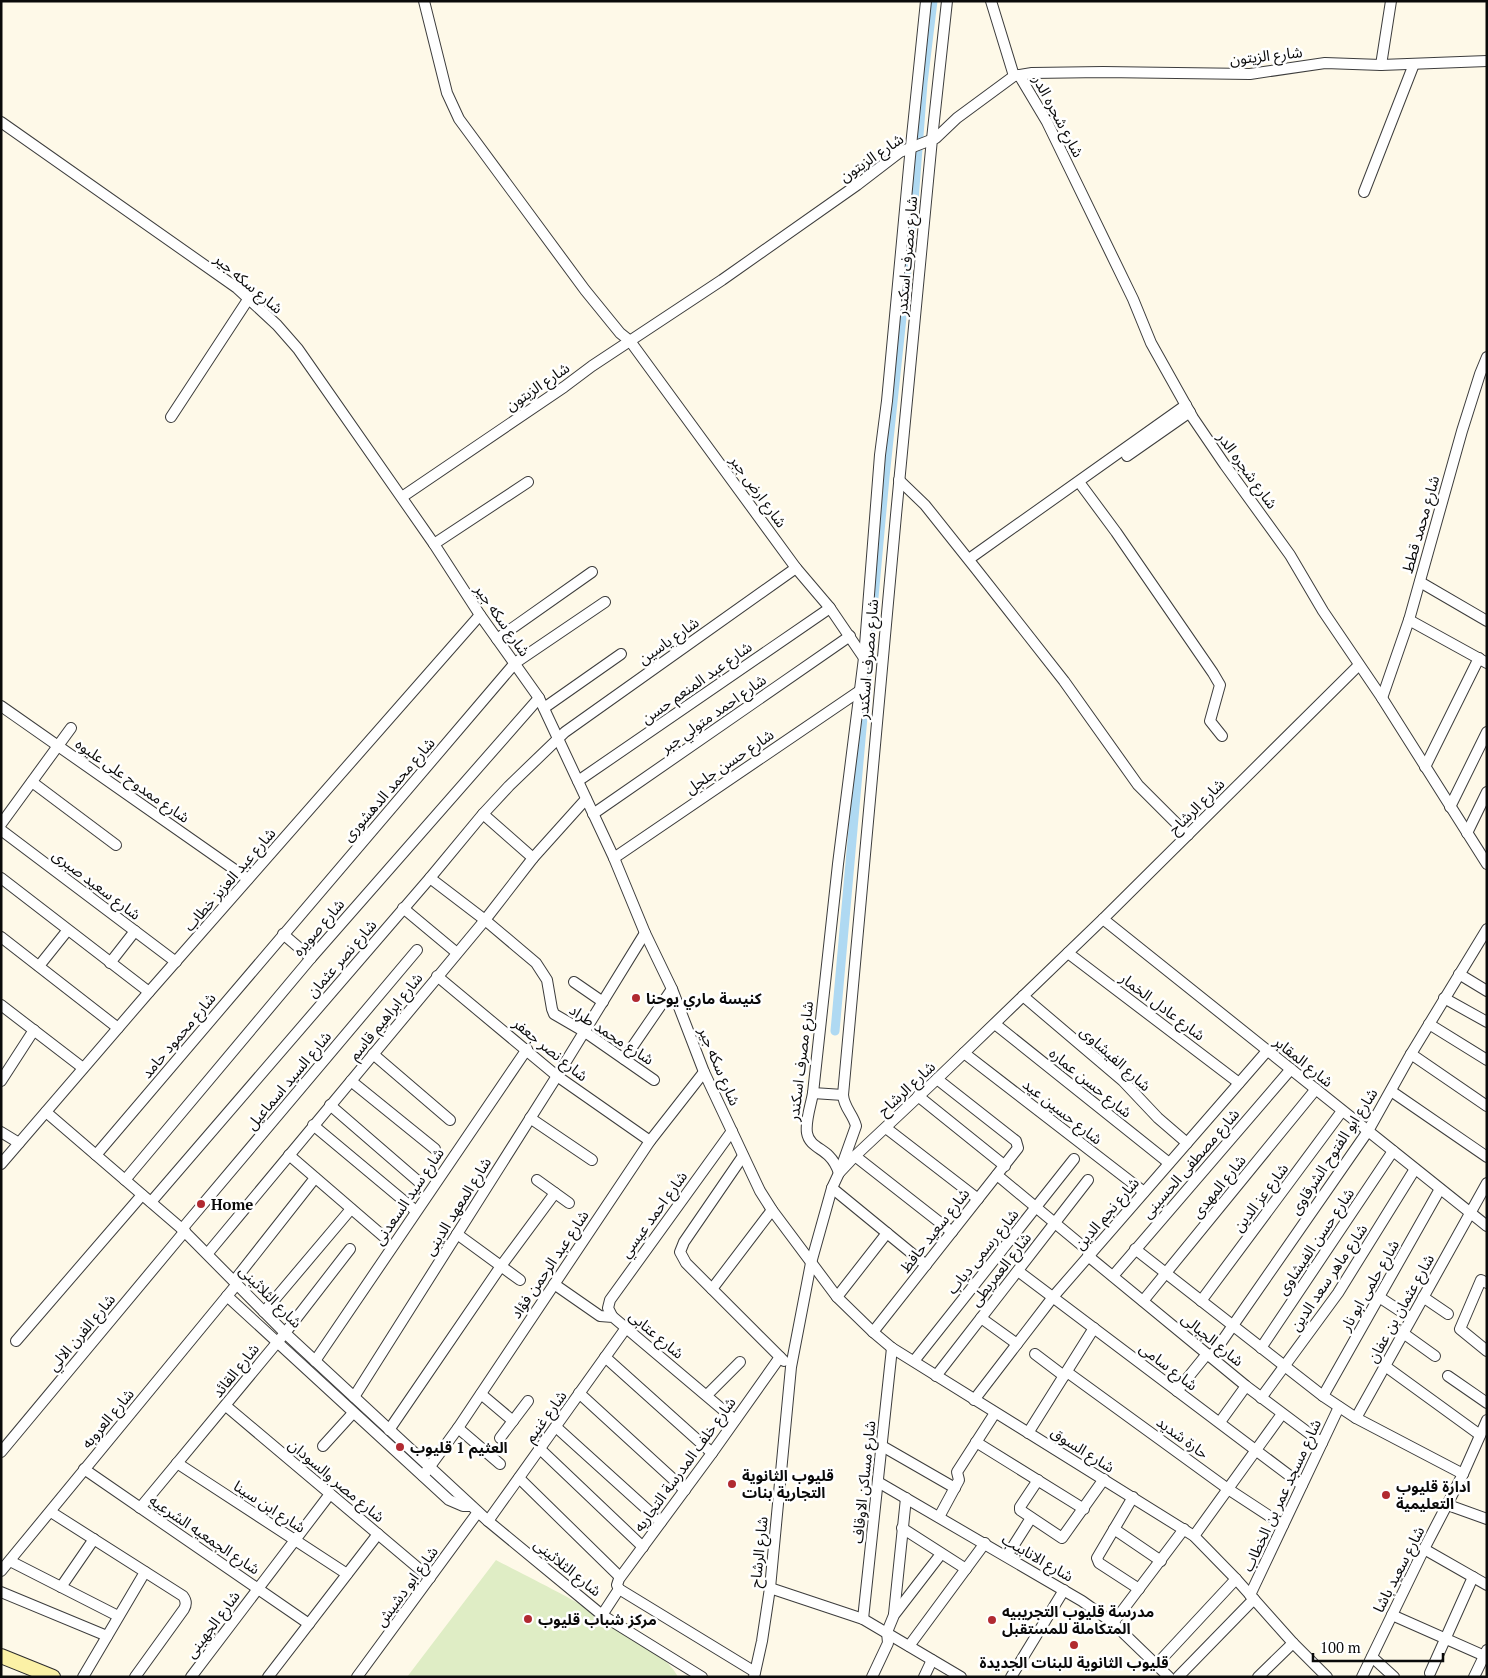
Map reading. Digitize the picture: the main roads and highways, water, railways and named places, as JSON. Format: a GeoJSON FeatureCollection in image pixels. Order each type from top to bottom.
{"type":"FeatureCollection","features":[{"type":"Feature","properties":{"kind":"main road"},"geometry":{"type":"LineString","coordinates":[[1,1656],[53,1677]]}},
{"type":"Feature","properties":{"kind":"main road"},"geometry":{"type":"LineString","coordinates":[[1,1666],[29,1677]]}},
{"type":"Feature","properties":{"kind":"waterway"},"geometry":{"type":"LineString","coordinates":[[871,630],[913,214],[923,83],[933,1]]}},
{"type":"Feature","properties":{"kind":"waterway"},"geometry":{"type":"LineString","coordinates":[[835,1031],[868,661]]}},
{"type":"Feature","properties":{"kind":"place","name":"كنيسة ماري يوحنا"},"geometry":{"type":"Point","coordinates":[636,998]}},
{"type":"Feature","properties":{"kind":"place","name":"Home"},"geometry":{"type":"Point","coordinates":[201,1204]}},
{"type":"Feature","properties":{"kind":"place","name":"العثيم 1 قليوب"},"geometry":{"type":"Point","coordinates":[400,1447]}},
{"type":"Feature","properties":{"kind":"place","name":"قليوب الثانوية التجارية بنات"},"geometry":{"type":"Point","coordinates":[732,1484]}},
{"type":"Feature","properties":{"kind":"place","name":"ادارة قليوب التعليمية"},"geometry":{"type":"Point","coordinates":[1386,1495]}},
{"type":"Feature","properties":{"kind":"place","name":"مركز شباب قليوب"},"geometry":{"type":"Point","coordinates":[528,1619]}},
{"type":"Feature","properties":{"kind":"place","name":"مدرسة قليوب التجريبيه المتكاملة للمستقبل"},"geometry":{"type":"Point","coordinates":[992,1620]}},
{"type":"Feature","properties":{"kind":"place","name":"قليوب الثانوية للبنات الجديدة"},"geometry":{"type":"Point","coordinates":[1074,1645]}}]}
